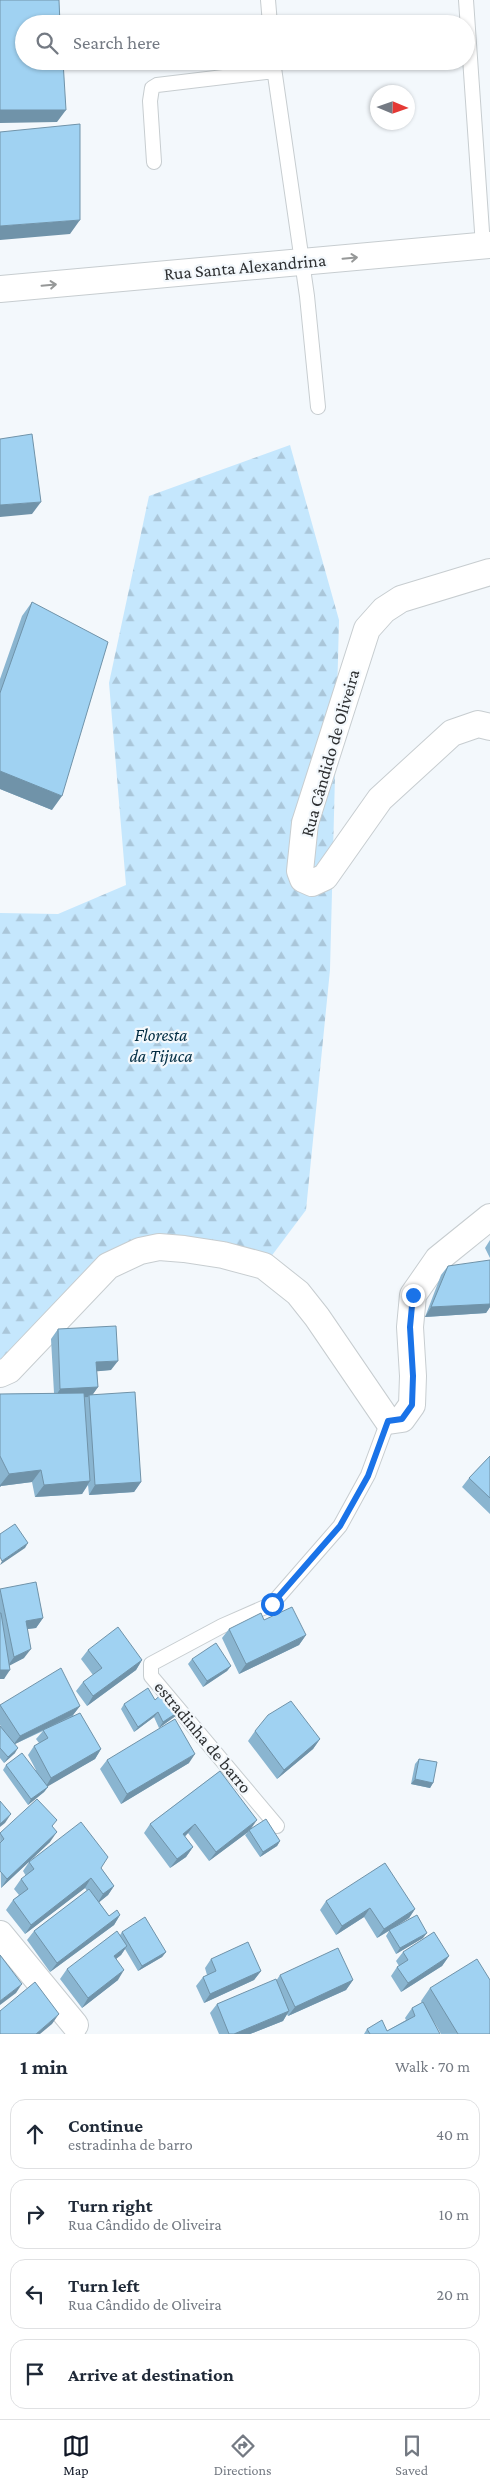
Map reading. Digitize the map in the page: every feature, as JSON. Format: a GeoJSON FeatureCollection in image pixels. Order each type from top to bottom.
{"type":"FeatureCollection","features":[{"type":"Feature","properties":{"kind":"street","name":"Rua Santa Alexandrina"},"geometry":{"type":"LineString","coordinates":[[0,289],[486,246]]}},
{"type":"Feature","properties":{"kind":"street","name":"Rua Cândido de Oliveira"},"geometry":{"type":"LineString","coordinates":[[490,572],[401,599],[384,610],[367,628],[305,823],[300,871],[303,879],[312,883],[325,877],[380,799],[452,733],[478,724],[490,727]]}},
{"type":"Feature","properties":{"kind":"street"},"geometry":{"type":"LineString","coordinates":[[0,1374],[9,1370],[108,1266],[140,1251],[159,1247],[184,1249],[223,1255],[264,1266],[298,1293],[317,1317],[388,1421],[402,1419],[412,1405],[413,1376],[410,1327],[413,1295],[438,1259],[490,1217]]}},
{"type":"Feature","properties":{"kind":"street"},"geometry":{"type":"LineString","coordinates":[[0,1934],[75,2025]]}},
{"type":"Feature","properties":{"kind":"lane"},"geometry":{"type":"LineString","coordinates":[[268,0],[269,15]]}},
{"type":"Feature","properties":{"kind":"lane"},"geometry":{"type":"LineString","coordinates":[[466,0],[467,15]]}},
{"type":"Feature","properties":{"kind":"lane"},"geometry":{"type":"LineString","coordinates":[[154,162],[150,101],[152,88],[156,85],[249,70]]}},
{"type":"Feature","properties":{"kind":"lane"},"geometry":{"type":"LineString","coordinates":[[275,70],[307,296],[318,407]]}},
{"type":"Feature","properties":{"kind":"lane"},"geometry":{"type":"LineString","coordinates":[[472,70],[486,246]]}},
{"type":"Feature","properties":{"kind":"lane","name":"estradinha de barro"},"geometry":{"type":"LineString","coordinates":[[277,1826],[151,1676],[151,1664],[222,1626],[272,1604],[340,1526],[368,1476],[388,1421]]}},
{"type":"Feature","properties":{"kind":"green space","name":"Floresta da Tijuca"},"geometry":{"type":"Polygon","coordinates":[[[290,445],[339,620],[330,970],[306,1210],[258,1274],[142,1248],[0,1368],[0,913],[58,914],[126,885],[109,683],[149,496],[290,445]]]}},
{"type":"Feature","properties":{"kind":"building"},"geometry":{"type":"Polygon","coordinates":[[[0,0],[59,0],[60,15],[15,15],[15,70],[64,70],[66,110],[0,110],[0,0]]]}},
{"type":"Feature","properties":{"kind":"building"},"geometry":{"type":"Polygon","coordinates":[[[80,124],[80,220],[0,226],[0,132],[80,124]]]}},
{"type":"Feature","properties":{"kind":"building"},"geometry":{"type":"Polygon","coordinates":[[[32,434],[41,502],[0,505],[0,439],[32,434]]]}},
{"type":"Feature","properties":{"kind":"building"},"geometry":{"type":"Polygon","coordinates":[[[32,602],[108,642],[62,796],[0,771],[0,693],[32,602]]]}},
{"type":"Feature","properties":{"kind":"building"},"geometry":{"type":"Polygon","coordinates":[[[490,1260],[490,1304],[431,1307],[448,1266],[490,1260]]]}},
{"type":"Feature","properties":{"kind":"building"},"geometry":{"type":"Polygon","coordinates":[[[116,1326],[118,1361],[96,1362],[98,1387],[60,1389],[58,1329],[116,1326]]]}},
{"type":"Feature","properties":{"kind":"building"},"geometry":{"type":"Polygon","coordinates":[[[135,1392],[141,1482],[95,1485],[89,1395],[135,1392]]]}},
{"type":"Feature","properties":{"kind":"building"},"geometry":{"type":"Polygon","coordinates":[[[84,1393],[90,1481],[44,1485],[41,1470],[9,1474],[0,1456],[0,1394],[84,1393]]]}},
{"type":"Feature","properties":{"kind":"building"},"geometry":{"type":"Polygon","coordinates":[[[490,1456],[490,1498],[469,1478],[490,1456]]]}},
{"type":"Feature","properties":{"kind":"building"},"geometry":{"type":"Polygon","coordinates":[[[15,1524],[28,1543],[2,1561],[0,1557],[0,1534],[15,1524]]]}},
{"type":"Feature","properties":{"kind":"building"},"geometry":{"type":"Polygon","coordinates":[[[36,1582],[43,1618],[26,1621],[31,1649],[14,1657],[0,1589],[36,1582]]]}},
{"type":"Feature","properties":{"kind":"building"},"geometry":{"type":"Polygon","coordinates":[[[292,1607],[306,1635],[246,1664],[229,1629],[261,1613],[264,1620],[292,1607]]]}},
{"type":"Feature","properties":{"kind":"building"},"geometry":{"type":"Polygon","coordinates":[[[1,1613],[10,1670],[0,1670],[1,1613]]]}},
{"type":"Feature","properties":{"kind":"building"},"geometry":{"type":"Polygon","coordinates":[[[118,1627],[142,1660],[93,1696],[83,1682],[102,1668],[88,1650],[118,1627]]]}},
{"type":"Feature","properties":{"kind":"building"},"geometry":{"type":"Polygon","coordinates":[[[216,1643],[231,1666],[207,1681],[192,1659],[216,1643]]]}},
{"type":"Feature","properties":{"kind":"building"},"geometry":{"type":"Polygon","coordinates":[[[61,1668],[80,1706],[20,1736],[0,1705],[61,1668]]]}},
{"type":"Feature","properties":{"kind":"building"},"geometry":{"type":"Polygon","coordinates":[[[148,1688],[155,1700],[165,1691],[181,1710],[163,1722],[158,1712],[138,1727],[124,1704],[148,1688]]]}},
{"type":"Feature","properties":{"kind":"building"},"geometry":{"type":"Polygon","coordinates":[[[291,1701],[320,1739],[284,1770],[255,1731],[268,1715],[291,1701]]]}},
{"type":"Feature","properties":{"kind":"building"},"geometry":{"type":"Polygon","coordinates":[[[80,1713],[101,1749],[51,1778],[34,1746],[48,1738],[43,1730],[80,1713]]]}},
{"type":"Feature","properties":{"kind":"building"},"geometry":{"type":"Polygon","coordinates":[[[175,1719],[195,1754],[127,1794],[107,1760],[175,1719]]]}},
{"type":"Feature","properties":{"kind":"building"},"geometry":{"type":"Polygon","coordinates":[[[0,1726],[18,1748],[8,1757],[0,1748],[0,1726]]]}},
{"type":"Feature","properties":{"kind":"building"},"geometry":{"type":"Polygon","coordinates":[[[22,1753],[48,1787],[31,1799],[6,1765],[22,1753]]]}},
{"type":"Feature","properties":{"kind":"building"},"geometry":{"type":"Polygon","coordinates":[[[419,1759],[437,1762],[433,1783],[415,1779],[419,1759]]]}},
{"type":"Feature","properties":{"kind":"building"},"geometry":{"type":"Polygon","coordinates":[[[220,1771],[257,1820],[216,1852],[195,1824],[183,1834],[193,1847],[177,1859],[150,1824],[220,1771]]]}},
{"type":"Feature","properties":{"kind":"building"},"geometry":{"type":"Polygon","coordinates":[[[37,1799],[57,1820],[52,1826],[57,1832],[7,1879],[0,1871],[0,1843],[4,1839],[0,1833],[37,1799]]]}},
{"type":"Feature","properties":{"kind":"building"},"geometry":{"type":"Polygon","coordinates":[[[0,1801],[11,1814],[0,1824],[0,1801]]]}},
{"type":"Feature","properties":{"kind":"building"},"geometry":{"type":"Polygon","coordinates":[[[266,1819],[280,1841],[263,1852],[249,1830],[266,1819]]]}},
{"type":"Feature","properties":{"kind":"building"},"geometry":{"type":"Polygon","coordinates":[[[81,1822],[108,1857],[101,1868],[114,1886],[103,1894],[91,1878],[31,1925],[13,1900],[28,1889],[21,1879],[34,1869],[29,1862],[81,1822]]]}},
{"type":"Feature","properties":{"kind":"building"},"geometry":{"type":"Polygon","coordinates":[[[385,1863],[415,1909],[384,1929],[370,1908],[342,1926],[326,1901],[385,1863]]]}},
{"type":"Feature","properties":{"kind":"building"},"geometry":{"type":"Polygon","coordinates":[[[89,1889],[109,1916],[117,1910],[120,1915],[57,1963],[34,1931],[89,1889]]]}},
{"type":"Feature","properties":{"kind":"building"},"geometry":{"type":"Polygon","coordinates":[[[417,1915],[427,1933],[400,1948],[389,1930],[417,1915]]]}},
{"type":"Feature","properties":{"kind":"building"},"geometry":{"type":"Polygon","coordinates":[[[145,1917],[166,1952],[142,1966],[122,1932],[145,1917]]]}},
{"type":"Feature","properties":{"kind":"building"},"geometry":{"type":"Polygon","coordinates":[[[117,1931],[127,1946],[114,1956],[124,1970],[88,1998],[67,1969],[117,1931]]]}},
{"type":"Feature","properties":{"kind":"building"},"geometry":{"type":"Polygon","coordinates":[[[434,1932],[449,1956],[408,1983],[397,1967],[408,1960],[403,1952],[434,1932]]]}},
{"type":"Feature","properties":{"kind":"building"},"geometry":{"type":"Polygon","coordinates":[[[248,1942],[261,1971],[210,1994],[203,1977],[216,1971],[211,1959],[248,1942]]]}},
{"type":"Feature","properties":{"kind":"building"},"geometry":{"type":"Polygon","coordinates":[[[338,1948],[353,1980],[295,2007],[280,1975],[338,1948]]]}},
{"type":"Feature","properties":{"kind":"building"},"geometry":{"type":"Polygon","coordinates":[[[0,1955],[22,1984],[0,2001],[0,1955]]]}},
{"type":"Feature","properties":{"kind":"building"},"geometry":{"type":"Polygon","coordinates":[[[477,1959],[490,1980],[490,2034],[458,2034],[430,1988],[477,1959]]]}},
{"type":"Feature","properties":{"kind":"building"},"geometry":{"type":"Polygon","coordinates":[[[276,1979],[289,2011],[234,2034],[229,2034],[217,2004],[276,1979]]]}},
{"type":"Feature","properties":{"kind":"building"},"geometry":{"type":"Polygon","coordinates":[[[35,1982],[59,2014],[36,2034],[0,2034],[0,2011],[35,1982]]]}},
{"type":"Feature","properties":{"kind":"building"},"geometry":{"type":"Polygon","coordinates":[[[423,2002],[440,2034],[370,2034],[367,2029],[382,2020],[387,2031],[415,2016],[412,2008],[423,2002]]]}},
{"type":"Feature","properties":{"kind":"route"},"geometry":{"type":"LineString","coordinates":[[272,1604],[340,1526],[368,1476],[388,1421],[402,1419],[412,1405],[413,1376],[410,1327],[413,1295]]}}]}
